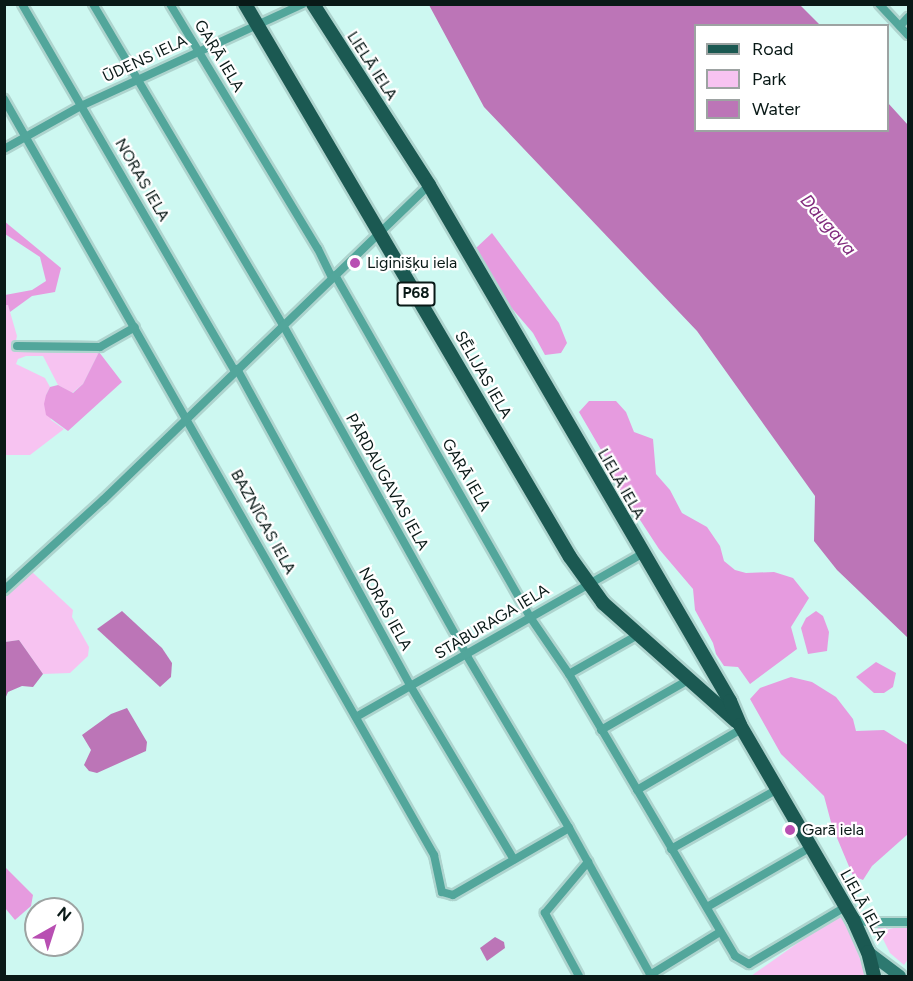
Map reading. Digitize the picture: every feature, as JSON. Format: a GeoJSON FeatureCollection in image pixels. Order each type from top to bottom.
{"type":"FeatureCollection","features":[{"type":"Feature","properties":{"kind":"main road","name":"SĒLIJAS IELA"},"geometry":{"type":"LineString","coordinates":[[244,4],[380,231],[570,557],[603,603],[741,726]]}},
{"type":"Feature","properties":{"kind":"main road","name":"LIELĀ IELA"},"geometry":{"type":"LineString","coordinates":[[313,4],[429,185],[730,702],[741,726],[853,919],[868,952]]}},
{"type":"Feature","properties":{"kind":"main road","name":"P68"},"geometry":{"type":"LineString","coordinates":[[868,952],[874,976]]}},
{"type":"Feature","properties":{"kind":"street","name":"NORAS IELA"},"geometry":{"type":"LineString","coordinates":[[22,4],[236,370],[411,687],[514,860]]}},
{"type":"Feature","properties":{"kind":"street","name":"PĀRDAUGAVAS IELA"},"geometry":{"type":"LineString","coordinates":[[93,4],[283,325],[467,656],[569,828],[651,976]]}},
{"type":"Feature","properties":{"kind":"street","name":"GARĀ IELA"},"geometry":{"type":"LineString","coordinates":[[170,4],[318,249],[530,617],[569,674],[735,956],[749,964],[845,907]]}},
{"type":"Feature","properties":{"kind":"street","name":"ŪDENS IELA"},"geometry":{"type":"LineString","coordinates":[[4,149],[81,106],[198,51],[258,27],[303,4]]}},
{"type":"Feature","properties":{"kind":"street"},"geometry":{"type":"LineString","coordinates":[[879,4],[909,35]]}},
{"type":"Feature","properties":{"kind":"street"},"geometry":{"type":"LineString","coordinates":[[900,26],[909,17]]}},
{"type":"Feature","properties":{"kind":"street","name":"BAZNĪCAS IELA"},"geometry":{"type":"LineString","coordinates":[[4,99],[187,417],[434,855],[442,892],[453,895],[514,860]]}},
{"type":"Feature","properties":{"kind":"street"},"geometry":{"type":"LineString","coordinates":[[4,590],[104,500],[187,417],[429,185]]}},
{"type":"Feature","properties":{"kind":"street"},"geometry":{"type":"LineString","coordinates":[[17,346],[100,347],[135,327]]}},
{"type":"Feature","properties":{"kind":"street","name":"STABURAGA IELA"},"geometry":{"type":"LineString","coordinates":[[356,717],[467,656],[588,583],[643,553]]}},
{"type":"Feature","properties":{"kind":"street"},"geometry":{"type":"LineString","coordinates":[[569,674],[638,635]]}},
{"type":"Feature","properties":{"kind":"street"},"geometry":{"type":"LineString","coordinates":[[602,730],[690,679]]}},
{"type":"Feature","properties":{"kind":"street"},"geometry":{"type":"LineString","coordinates":[[637,790],[741,726]]}},
{"type":"Feature","properties":{"kind":"street"},"geometry":{"type":"LineString","coordinates":[[671,849],[778,789]]}},
{"type":"Feature","properties":{"kind":"street"},"geometry":{"type":"LineString","coordinates":[[514,860],[569,828]]}},
{"type":"Feature","properties":{"kind":"street"},"geometry":{"type":"LineString","coordinates":[[706,908],[811,847]]}},
{"type":"Feature","properties":{"kind":"street"},"geometry":{"type":"LineString","coordinates":[[579,976],[545,913],[588,862]]}},
{"type":"Feature","properties":{"kind":"street"},"geometry":{"type":"LineString","coordinates":[[853,919],[867,922],[909,922]]}},
{"type":"Feature","properties":{"kind":"street"},"geometry":{"type":"LineString","coordinates":[[651,976],[720,932]]}},
{"type":"Feature","properties":{"kind":"street","name":"LIELĀ IELA"},"geometry":{"type":"LineString","coordinates":[[868,952],[900,976]]}},
{"type":"Feature","properties":{"kind":"green space"},"geometry":{"type":"Polygon","coordinates":[[[4,305],[8,305],[17,336],[15,345],[98,349],[99,352],[83,384],[72,393],[58,385],[43,356],[26,356],[18,359],[16,364],[45,378],[50,387],[46,395],[51,420],[64,429],[30,455],[5,455],[4,305]]]}},
{"type":"Feature","properties":{"kind":"green space"},"geometry":{"type":"Polygon","coordinates":[[[31,571],[73,610],[72,617],[89,647],[88,656],[70,673],[43,674],[19,640],[5,642],[5,597],[31,571]]]}},
{"type":"Feature","properties":{"kind":"green space"},"geometry":{"type":"Polygon","coordinates":[[[833,918],[842,918],[853,938],[866,976],[751,976],[833,918]]]}},
{"type":"Feature","properties":{"kind":"green space"},"geometry":{"type":"Polygon","coordinates":[[[876,925],[889,929],[908,925],[908,959],[904,965],[890,953],[876,925]]]}},
{"type":"Feature","properties":{"kind":"shaded area"},"geometry":{"type":"Polygon","coordinates":[[[4,221],[61,268],[55,292],[32,296],[10,312],[8,305],[5,305],[5,295],[32,290],[46,281],[40,257],[5,234],[4,221]]]}},
{"type":"Feature","properties":{"kind":"shaded area"},"geometry":{"type":"Polygon","coordinates":[[[492,233],[559,323],[567,343],[561,353],[545,355],[533,333],[509,305],[476,248],[492,233]]]}},
{"type":"Feature","properties":{"kind":"shaded area"},"geometry":{"type":"Polygon","coordinates":[[[99,352],[122,382],[68,431],[46,415],[44,404],[46,395],[50,387],[58,385],[73,393],[83,384],[99,352]]]}},
{"type":"Feature","properties":{"kind":"shaded area"},"geometry":{"type":"Polygon","coordinates":[[[589,401],[616,401],[626,412],[634,432],[653,439],[656,474],[670,490],[682,513],[707,527],[720,546],[724,561],[735,570],[746,573],[774,572],[793,578],[809,598],[791,627],[797,649],[750,684],[738,667],[724,666],[716,654],[713,643],[695,610],[693,589],[659,549],[610,474],[607,460],[579,412],[589,401]]]}},
{"type":"Feature","properties":{"kind":"shaded area"},"geometry":{"type":"Polygon","coordinates":[[[816,611],[823,616],[829,632],[827,651],[808,654],[801,628],[806,618],[816,611]]]}},
{"type":"Feature","properties":{"kind":"shaded area"},"geometry":{"type":"Polygon","coordinates":[[[876,662],[896,673],[893,687],[884,693],[874,693],[856,677],[876,662]]]}},
{"type":"Feature","properties":{"kind":"shaded area"},"geometry":{"type":"Polygon","coordinates":[[[791,677],[812,682],[836,697],[853,719],[856,731],[884,730],[908,745],[908,834],[872,866],[863,880],[853,876],[832,826],[824,796],[781,754],[750,699],[760,688],[791,677]]]}},
{"type":"Feature","properties":{"kind":"shaded area"},"geometry":{"type":"Polygon","coordinates":[[[6,868],[33,895],[33,897],[24,897],[24,912],[15,920],[5,908],[6,868]]]}},
{"type":"Feature","properties":{"kind":"water","name":"Daugava"},"geometry":{"type":"Polygon","coordinates":[[[429,5],[800,5],[819,24],[694,24],[694,132],[889,132],[889,104],[908,125],[908,638],[837,570],[814,541],[815,496],[697,331],[484,107],[429,5]]]}},
{"type":"Feature","properties":{"kind":"water"},"geometry":{"type":"Polygon","coordinates":[[[122,611],[162,648],[172,663],[171,677],[160,687],[97,629],[122,611]]]}},
{"type":"Feature","properties":{"kind":"water"},"geometry":{"type":"Polygon","coordinates":[[[19,640],[43,674],[33,687],[22,686],[8,692],[5,699],[5,642],[19,640]]]}},
{"type":"Feature","properties":{"kind":"water"},"geometry":{"type":"Polygon","coordinates":[[[127,708],[147,742],[146,751],[97,773],[89,771],[84,765],[91,750],[82,735],[111,714],[127,708]]]}},
{"type":"Feature","properties":{"kind":"water"},"geometry":{"type":"Polygon","coordinates":[[[495,937],[504,942],[505,948],[487,961],[480,948],[495,937]]]}},
{"type":"Feature","properties":{"kind":"place","name":"Liginišķu iela"},"geometry":{"type":"Point","coordinates":[355,263]}},
{"type":"Feature","properties":{"kind":"place","name":"Garā iela"},"geometry":{"type":"Point","coordinates":[790,830]}}]}
